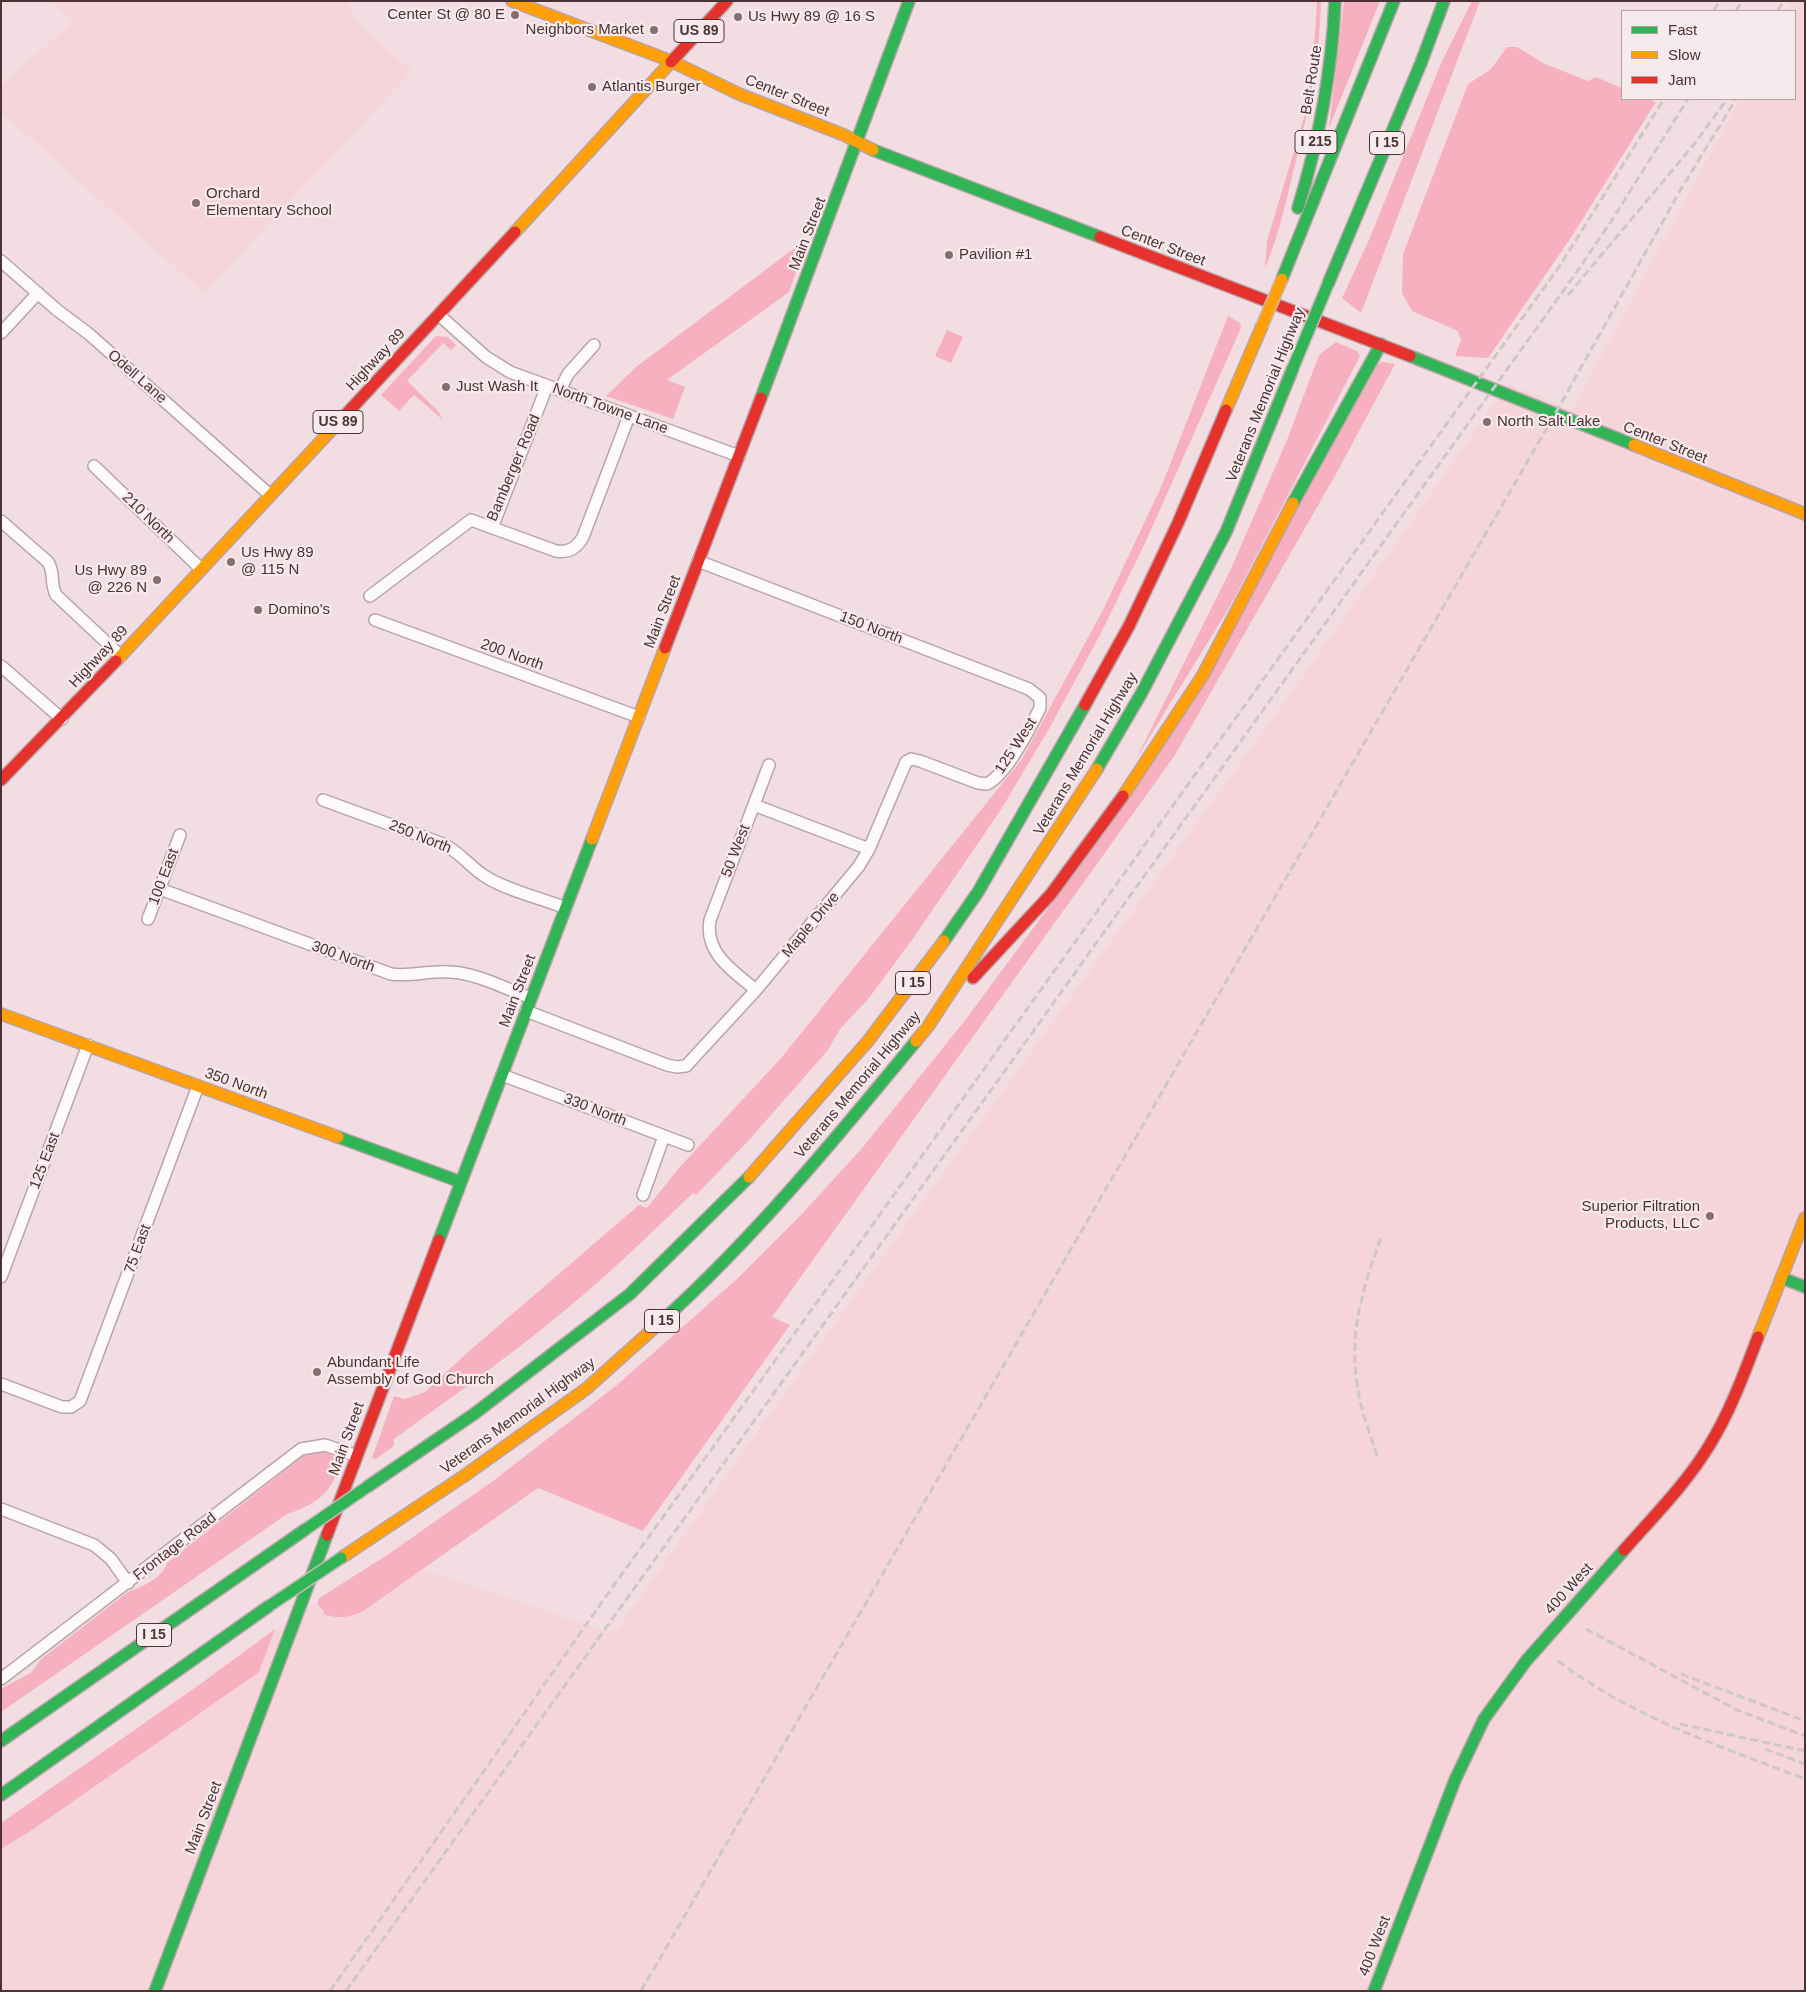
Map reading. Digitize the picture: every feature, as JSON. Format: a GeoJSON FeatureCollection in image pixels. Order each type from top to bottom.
{"type":"FeatureCollection","features":[{"type":"Feature","properties":{"kind":"main road","name":"Center Street"},"geometry":{"type":"LineString","coordinates":[[512,1],[671,61],[739,94],[868,148],[1124,248],[1381,344],[1805,514]]}},
{"type":"Feature","properties":{"kind":"main road","name":"Highway 89"},"geometry":{"type":"LineString","coordinates":[[1,780],[121,656],[727,1]]}},
{"type":"Feature","properties":{"kind":"main road","name":"Main Street"},"geometry":{"type":"LineString","coordinates":[[155,1991],[526,1011],[838,197],[856,142],[909,1]]}},
{"type":"Feature","properties":{"kind":"main road","name":"Belt Route"},"geometry":{"type":"LineString","coordinates":[[1282,279],[1288,235],[1311,164],[1324,107],[1330,71],[1335,1]]}},
{"type":"Feature","properties":{"kind":"main road","name":"Veterans Memorial Highway"},"geometry":{"type":"LineString","coordinates":[[1,1741],[367,1486],[474,1414],[630,1294],[739,1189],[886,1018],[978,892],[1129,626],[1178,523],[1282,279],[1394,1]]}},
{"type":"Feature","properties":{"kind":"main road","name":"Veterans Memorial Highway"},"geometry":{"type":"LineString","coordinates":[[1,1795],[269,1606],[464,1476],[586,1389],[686,1299],[776,1204],[856,1114],[929,1025],[1086,788],[1141,694],[1226,532],[1444,1]]}},
{"type":"Feature","properties":{"kind":"main road"},"geometry":{"type":"LineString","coordinates":[[929,1025],[1051,894],[1139,774],[1203,675],[1270,545],[1381,344]]}},
{"type":"Feature","properties":{"kind":"main road","name":"350 North"},"geometry":{"type":"LineString","coordinates":[[1,1014],[461,1182]]}},
{"type":"Feature","properties":{"kind":"main road","name":"400 West"},"geometry":{"type":"LineString","coordinates":[[1374,1991],[1458,1772],[1484,1719],[1526,1661],[1677,1490],[1704,1454],[1736,1397],[1805,1218]]}},
{"type":"Feature","properties":{"kind":"main road"},"geometry":{"type":"LineString","coordinates":[[1782,1278],[1805,1287]]}},
{"type":"Feature","properties":{"kind":"street","name":"Odell Lane"},"geometry":{"type":"LineString","coordinates":[[1,261],[89,334],[270,495]]}},
{"type":"Feature","properties":{"kind":"street"},"geometry":{"type":"LineString","coordinates":[[1,332],[38,293]]}},
{"type":"Feature","properties":{"kind":"street","name":"North Towne Lane"},"geometry":{"type":"LineString","coordinates":[[439,314],[494,362],[510,372],[739,456]]}},
{"type":"Feature","properties":{"kind":"street"},"geometry":{"type":"LineString","coordinates":[[560,390],[568,374],[594,345]]}},
{"type":"Feature","properties":{"kind":"street","name":"Bamberger Road"},"geometry":{"type":"LineString","coordinates":[[370,596],[464,523],[471,520],[492,528],[547,386]]}},
{"type":"Feature","properties":{"kind":"street"},"geometry":{"type":"LineString","coordinates":[[492,528],[556,551],[564,552],[576,547],[583,537],[629,416]]}},
{"type":"Feature","properties":{"kind":"street","name":"210 North"},"geometry":{"type":"LineString","coordinates":[[94,466],[201,569]]}},
{"type":"Feature","properties":{"kind":"street"},"geometry":{"type":"LineString","coordinates":[[1,521],[48,562],[52,569],[53,589],[56,595],[121,656]]}},
{"type":"Feature","properties":{"kind":"street","name":"150 North"},"geometry":{"type":"LineString","coordinates":[[698,561],[1029,689],[1036,693],[1041,700]]}},
{"type":"Feature","properties":{"kind":"street","name":"200 North"},"geometry":{"type":"LineString","coordinates":[[374,620],[639,717]]}},
{"type":"Feature","properties":{"kind":"street"},"geometry":{"type":"LineString","coordinates":[[1,666],[62,719]]}},
{"type":"Feature","properties":{"kind":"street","name":"125 West"},"geometry":{"type":"LineString","coordinates":[[908,760],[920,761],[984,785],[992,781],[1014,752],[1039,710],[1041,700]]}},
{"type":"Feature","properties":{"kind":"street","name":"Maple Drive"},"geometry":{"type":"LineString","coordinates":[[526,1011],[667,1065],[682,1068],[692,1061],[756,990],[855,872],[869,849],[902,766],[908,760]]}},
{"type":"Feature","properties":{"kind":"street","name":"50 West"},"geometry":{"type":"LineString","coordinates":[[756,990],[719,958],[710,938],[710,920],[769,765]]}},
{"type":"Feature","properties":{"kind":"street","name":"250 North"},"geometry":{"type":"LineString","coordinates":[[323,800],[442,844],[458,853],[478,872],[491,880],[566,908]]}},
{"type":"Feature","properties":{"kind":"street"},"geometry":{"type":"LineString","coordinates":[[754,805],[869,849]]}},
{"type":"Feature","properties":{"kind":"street","name":"100 East"},"geometry":{"type":"LineString","coordinates":[[148,919],[180,835]]}},
{"type":"Feature","properties":{"kind":"street","name":"300 North"},"geometry":{"type":"LineString","coordinates":[[160,888],[391,974],[454,972],[531,998]]}},
{"type":"Feature","properties":{"kind":"street","name":"125 East"},"geometry":{"type":"LineString","coordinates":[[1,1277],[88,1045]]}},
{"type":"Feature","properties":{"kind":"street","name":"330 North"},"geometry":{"type":"LineString","coordinates":[[502,1075],[688,1145]]}},
{"type":"Feature","properties":{"kind":"street","name":"75 East"},"geometry":{"type":"LineString","coordinates":[[1,1384],[62,1407],[76,1405],[83,1396],[198,1086]]}},
{"type":"Feature","properties":{"kind":"street"},"geometry":{"type":"LineString","coordinates":[[643,1195],[664,1136]]}},
{"type":"Feature","properties":{"kind":"street","name":"Frontage Road"},"geometry":{"type":"LineString","coordinates":[[1,1679],[301,1450],[325,1445],[357,1456]]}},
{"type":"Feature","properties":{"kind":"street"},"geometry":{"type":"LineString","coordinates":[[1,1509],[94,1545],[111,1559],[128,1583]]}},
{"type":"Feature","properties":{"kind":"shaded area","name":"Orchard Elementary School"},"geometry":{"type":"Polygon","coordinates":[[[51,1],[350,1],[352,18],[412,71],[204,293],[1,112],[1,86],[73,21],[51,1]]]}},
{"type":"Feature","properties":{"kind":"shaded area"},"geometry":{"type":"Polygon","coordinates":[[[1317,1],[1321,1],[1320,21],[1316,62],[1309,101],[1283,215],[1265,268],[1267,241],[1304,118],[1313,62],[1317,1]]]}},
{"type":"Feature","properties":{"kind":"shaded area"},"geometry":{"type":"Polygon","coordinates":[[[1344,1],[1380,1],[1329,128],[1344,1]]]}},
{"type":"Feature","properties":{"kind":"shaded area"},"geometry":{"type":"Polygon","coordinates":[[[1472,1],[1480,1],[1361,313],[1342,298],[1368,242],[1442,61],[1472,1]]]}},
{"type":"Feature","properties":{"kind":"shaded area"},"geometry":{"type":"Polygon","coordinates":[[[1792,1],[1805,1],[1805,1991],[1,1991],[1,1825],[265,1637],[386,1557],[614,1634],[814,1352],[1294,689],[1508,384],[1572,410],[1739,100],[1796,100],[1796,10],[1788,10],[1792,1]]]}},
{"type":"Feature","properties":{"kind":"shaded area"},"geometry":{"type":"Polygon","coordinates":[[[1507,47],[1517,47],[1543,63],[1588,81],[1596,77],[1621,88],[1621,100],[1651,100],[1656,102],[1572,236],[1488,358],[1455,356],[1461,340],[1458,331],[1412,311],[1402,293],[1403,254],[1468,84],[1491,69],[1507,47]]]}},
{"type":"Feature","properties":{"kind":"shaded area"},"geometry":{"type":"Polygon","coordinates":[[[808,238],[789,292],[667,380],[685,387],[673,419],[606,396],[636,367],[808,238]]]}},
{"type":"Feature","properties":{"kind":"shaded area"},"geometry":{"type":"Polygon","coordinates":[[[1228,316],[1240,323],[1241,328],[1146,541],[1102,631],[1050,727],[1002,808],[912,940],[869,998],[840,1029],[828,1050],[749,1140],[696,1195],[693,1193],[571,1306],[494,1366],[394,1439],[394,1446],[376,1459],[372,1458],[394,1396],[405,1399],[425,1392],[468,1352],[639,1205],[647,1208],[678,1169],[782,1057],[1022,759],[1103,610],[1162,485],[1228,316]]]}},
{"type":"Feature","properties":{"kind":"shaded area"},"geometry":{"type":"Polygon","coordinates":[[[947,330],[963,337],[951,363],[935,356],[947,330]]]}},
{"type":"Feature","properties":{"kind":"shaded area"},"geometry":{"type":"Polygon","coordinates":[[[436,336],[448,337],[456,345],[451,350],[443,343],[407,381],[438,411],[443,420],[414,395],[399,411],[381,395],[436,336]]]}},
{"type":"Feature","properties":{"kind":"shaded area"},"geometry":{"type":"Polygon","coordinates":[[[1336,342],[1357,351],[1360,356],[1232,603],[1136,759],[1230,571],[1287,440],[1319,355],[1336,342]]]}},
{"type":"Feature","properties":{"kind":"shaded area"},"geometry":{"type":"Polygon","coordinates":[[[1383,362],[1395,364],[1336,474],[1175,755],[772,1317],[790,1325],[643,1531],[538,1488],[363,1611],[343,1617],[323,1614],[324,1611],[318,1605],[318,1599],[390,1553],[493,1481],[617,1385],[738,1278],[801,1215],[863,1147],[963,1023],[1097,842],[1377,364],[1383,362]]]}},
{"type":"Feature","properties":{"kind":"shaded area"},"geometry":{"type":"Polygon","coordinates":[[[318,1451],[332,1453],[337,1465],[336,1475],[327,1491],[313,1503],[287,1514],[1,1712],[1,1689],[32,1672],[40,1660],[128,1592],[145,1585],[157,1577],[167,1563],[303,1456],[318,1451]]]}},
{"type":"Feature","properties":{"kind":"shaded area"},"geometry":{"type":"Polygon","coordinates":[[[275,1629],[259,1672],[32,1830],[1,1849],[1,1823],[202,1683],[275,1629]]]}},
{"type":"Feature","properties":{"kind":"railway"},"geometry":{"type":"LineString","coordinates":[[1714,10],[1719,1]]}},
{"type":"Feature","properties":{"kind":"railway"},"geometry":{"type":"LineString","coordinates":[[1737,10],[1742,1]]}},
{"type":"Feature","properties":{"kind":"railway"},"geometry":{"type":"LineString","coordinates":[[1778,10],[1783,1]]}},
{"type":"Feature","properties":{"kind":"railway"},"geometry":{"type":"LineString","coordinates":[[330,1991],[602,1602],[1559,267],[1663,100]]}},
{"type":"Feature","properties":{"kind":"railway"},"geometry":{"type":"LineString","coordinates":[[346,1991],[1576,273],[1610,223],[1687,100]]}},
{"type":"Feature","properties":{"kind":"railway"},"geometry":{"type":"LineString","coordinates":[[1568,295],[1696,142],[1726,100]]}},
{"type":"Feature","properties":{"kind":"railway"},"geometry":{"type":"LineString","coordinates":[[641,1991],[1555,414],[1681,189],[1735,100]]}},
{"type":"Feature","properties":{"kind":"railway"},"geometry":{"type":"LineString","coordinates":[[1377,1456],[1359,1396],[1355,1353],[1358,1314],[1368,1275],[1382,1235]]}},
{"type":"Feature","properties":{"kind":"railway"},"geometry":{"type":"LineString","coordinates":[[1586,1629],[1737,1710],[1805,1736]]}},
{"type":"Feature","properties":{"kind":"railway"},"geometry":{"type":"LineString","coordinates":[[1558,1661],[1586,1681],[1677,1729],[1805,1779]]}},
{"type":"Feature","properties":{"kind":"railway"},"geometry":{"type":"LineString","coordinates":[[1681,1674],[1805,1721]]}},
{"type":"Feature","properties":{"kind":"railway"},"geometry":{"type":"LineString","coordinates":[[1680,1724],[1805,1751]]}},
{"type":"Feature","properties":{"kind":"railway"},"geometry":{"type":"LineString","coordinates":[[1765,1749],[1805,1764]]}},
{"type":"Feature","properties":{"kind":"traffic: fast"},"geometry":{"type":"LineString","coordinates":[[761,398],[909,1]]}},
{"type":"Feature","properties":{"kind":"traffic: fast"},"geometry":{"type":"LineString","coordinates":[[1298,208],[1312,157],[1328,80],[1335,1]]}},
{"type":"Feature","properties":{"kind":"traffic: fast"},"geometry":{"type":"LineString","coordinates":[[1282,279],[1394,1]]}},
{"type":"Feature","properties":{"kind":"traffic: fast"},"geometry":{"type":"LineString","coordinates":[[1328,284],[1421,63],[1444,1]]}},
{"type":"Feature","properties":{"kind":"traffic: fast"},"geometry":{"type":"LineString","coordinates":[[873,150],[1100,237]]}},
{"type":"Feature","properties":{"kind":"traffic: fast"},"geometry":{"type":"LineString","coordinates":[[1293,368],[1328,284]]}},
{"type":"Feature","properties":{"kind":"traffic: fast"},"geometry":{"type":"LineString","coordinates":[[1293,503],[1381,344]]}},
{"type":"Feature","properties":{"kind":"traffic: fast"},"geometry":{"type":"LineString","coordinates":[[1410,356],[1634,445]]}},
{"type":"Feature","properties":{"kind":"traffic: fast"},"geometry":{"type":"LineString","coordinates":[[1097,769],[1141,694],[1226,532],[1293,368]]}},
{"type":"Feature","properties":{"kind":"traffic: fast"},"geometry":{"type":"LineString","coordinates":[[944,941],[978,892],[1085,705]]}},
{"type":"Feature","properties":{"kind":"traffic: fast"},"geometry":{"type":"LineString","coordinates":[[439,1240],[592,839]]}},
{"type":"Feature","properties":{"kind":"traffic: fast"},"geometry":{"type":"LineString","coordinates":[[663,1320],[762,1221],[826,1149],[916,1041]]}},
{"type":"Feature","properties":{"kind":"traffic: fast"},"geometry":{"type":"LineString","coordinates":[[338,1137],[461,1182]]}},
{"type":"Feature","properties":{"kind":"traffic: fast"},"geometry":{"type":"LineString","coordinates":[[367,1487],[474,1414],[630,1294],[749,1177]]}},
{"type":"Feature","properties":{"kind":"traffic: fast"},"geometry":{"type":"LineString","coordinates":[[1782,1278],[1805,1287]]}},
{"type":"Feature","properties":{"kind":"traffic: fast"},"geometry":{"type":"LineString","coordinates":[[306,1529],[367,1487]]}},
{"type":"Feature","properties":{"kind":"traffic: fast"},"geometry":{"type":"LineString","coordinates":[[1,1741],[306,1529]]}},
{"type":"Feature","properties":{"kind":"traffic: fast"},"geometry":{"type":"LineString","coordinates":[[155,1991],[327,1535]]}},
{"type":"Feature","properties":{"kind":"traffic: fast"},"geometry":{"type":"LineString","coordinates":[[1374,1991],[1455,1780],[1484,1719],[1526,1661],[1624,1550]]}},
{"type":"Feature","properties":{"kind":"traffic: fast"},"geometry":{"type":"LineString","coordinates":[[269,1606],[341,1558]]}},
{"type":"Feature","properties":{"kind":"traffic: fast"},"geometry":{"type":"LineString","coordinates":[[1,1795],[269,1606]]}},
{"type":"Feature","properties":{"kind":"traffic: slow"},"geometry":{"type":"LineString","coordinates":[[512,1],[671,61],[739,94],[844,135],[873,150]]}},
{"type":"Feature","properties":{"kind":"traffic: slow"},"geometry":{"type":"LineString","coordinates":[[515,232],[671,62]]}},
{"type":"Feature","properties":{"kind":"traffic: slow"},"geometry":{"type":"LineString","coordinates":[[1262,326],[1282,279]]}},
{"type":"Feature","properties":{"kind":"traffic: slow"},"geometry":{"type":"LineString","coordinates":[[1226,410],[1262,326]]}},
{"type":"Feature","properties":{"kind":"traffic: slow"},"geometry":{"type":"LineString","coordinates":[[116,661],[337,424]]}},
{"type":"Feature","properties":{"kind":"traffic: slow"},"geometry":{"type":"LineString","coordinates":[[1634,445],[1805,514]]}},
{"type":"Feature","properties":{"kind":"traffic: slow"},"geometry":{"type":"LineString","coordinates":[[1123,796],[1203,675],[1293,503]]}},
{"type":"Feature","properties":{"kind":"traffic: slow"},"geometry":{"type":"LineString","coordinates":[[592,839],[665,648]]}},
{"type":"Feature","properties":{"kind":"traffic: slow"},"geometry":{"type":"LineString","coordinates":[[916,1041],[929,1025],[1097,769]]}},
{"type":"Feature","properties":{"kind":"traffic: slow"},"geometry":{"type":"LineString","coordinates":[[749,1177],[868,1041],[944,941]]}},
{"type":"Feature","properties":{"kind":"traffic: slow"},"geometry":{"type":"LineString","coordinates":[[1,1014],[338,1137]]}},
{"type":"Feature","properties":{"kind":"traffic: slow"},"geometry":{"type":"LineString","coordinates":[[1758,1337],[1805,1218]]}},
{"type":"Feature","properties":{"kind":"traffic: slow"},"geometry":{"type":"LineString","coordinates":[[341,1558],[464,1476],[586,1389],[663,1320]]}},
{"type":"Feature","properties":{"kind":"traffic: jam"},"geometry":{"type":"LineString","coordinates":[[671,62],[727,1]]}},
{"type":"Feature","properties":{"kind":"traffic: jam"},"geometry":{"type":"LineString","coordinates":[[337,424],[515,232]]}},
{"type":"Feature","properties":{"kind":"traffic: jam"},"geometry":{"type":"LineString","coordinates":[[1100,237],[1410,356]]}},
{"type":"Feature","properties":{"kind":"traffic: jam"},"geometry":{"type":"LineString","coordinates":[[665,648],[761,398]]}},
{"type":"Feature","properties":{"kind":"traffic: jam"},"geometry":{"type":"LineString","coordinates":[[1085,705],[1129,626],[1178,523],[1226,410]]}},
{"type":"Feature","properties":{"kind":"traffic: jam"},"geometry":{"type":"LineString","coordinates":[[1,780],[116,661]]}},
{"type":"Feature","properties":{"kind":"traffic: jam"},"geometry":{"type":"LineString","coordinates":[[973,978],[1051,894],[1123,796]]}},
{"type":"Feature","properties":{"kind":"traffic: jam"},"geometry":{"type":"LineString","coordinates":[[327,1535],[439,1240]]}},
{"type":"Feature","properties":{"kind":"traffic: jam"},"geometry":{"type":"LineString","coordinates":[[1624,1550],[1680,1487],[1709,1446],[1730,1406],[1758,1337]]}},
{"type":"Feature","properties":{"kind":"place","name":"Center St @ 80 E"},"geometry":{"type":"Point","coordinates":[515,15]}},
{"type":"Feature","properties":{"kind":"place","name":"Us Hwy 89 @ 16 S"},"geometry":{"type":"Point","coordinates":[738,17]}},
{"type":"Feature","properties":{"kind":"place","name":"Neighbors Market"},"geometry":{"type":"Point","coordinates":[654,30]}},
{"type":"Feature","properties":{"kind":"place","name":"Atlantis Burger"},"geometry":{"type":"Point","coordinates":[592,87]}},
{"type":"Feature","properties":{"kind":"place","name":"Orchard Elementary School"},"geometry":{"type":"Point","coordinates":[196,203]}},
{"type":"Feature","properties":{"kind":"place","name":"Pavilion #1"},"geometry":{"type":"Point","coordinates":[949,255]}},
{"type":"Feature","properties":{"kind":"place","name":"Just Wash It"},"geometry":{"type":"Point","coordinates":[446,387]}},
{"type":"Feature","properties":{"kind":"place","name":"North Salt Lake"},"geometry":{"type":"Point","coordinates":[1487,422]}},
{"type":"Feature","properties":{"kind":"place","name":"Us Hwy 89 @ 115 N"},"geometry":{"type":"Point","coordinates":[231,562]}},
{"type":"Feature","properties":{"kind":"place","name":"Us Hwy 89 @ 226 N"},"geometry":{"type":"Point","coordinates":[157,580]}},
{"type":"Feature","properties":{"kind":"place","name":"Domino's"},"geometry":{"type":"Point","coordinates":[258,610]}},
{"type":"Feature","properties":{"kind":"place","name":"Superior Filtration Products, LLC"},"geometry":{"type":"Point","coordinates":[1710,1216]}},
{"type":"Feature","properties":{"kind":"place","name":"Abundant Life Assembly of God Church"},"geometry":{"type":"Point","coordinates":[317,1372]}}]}
